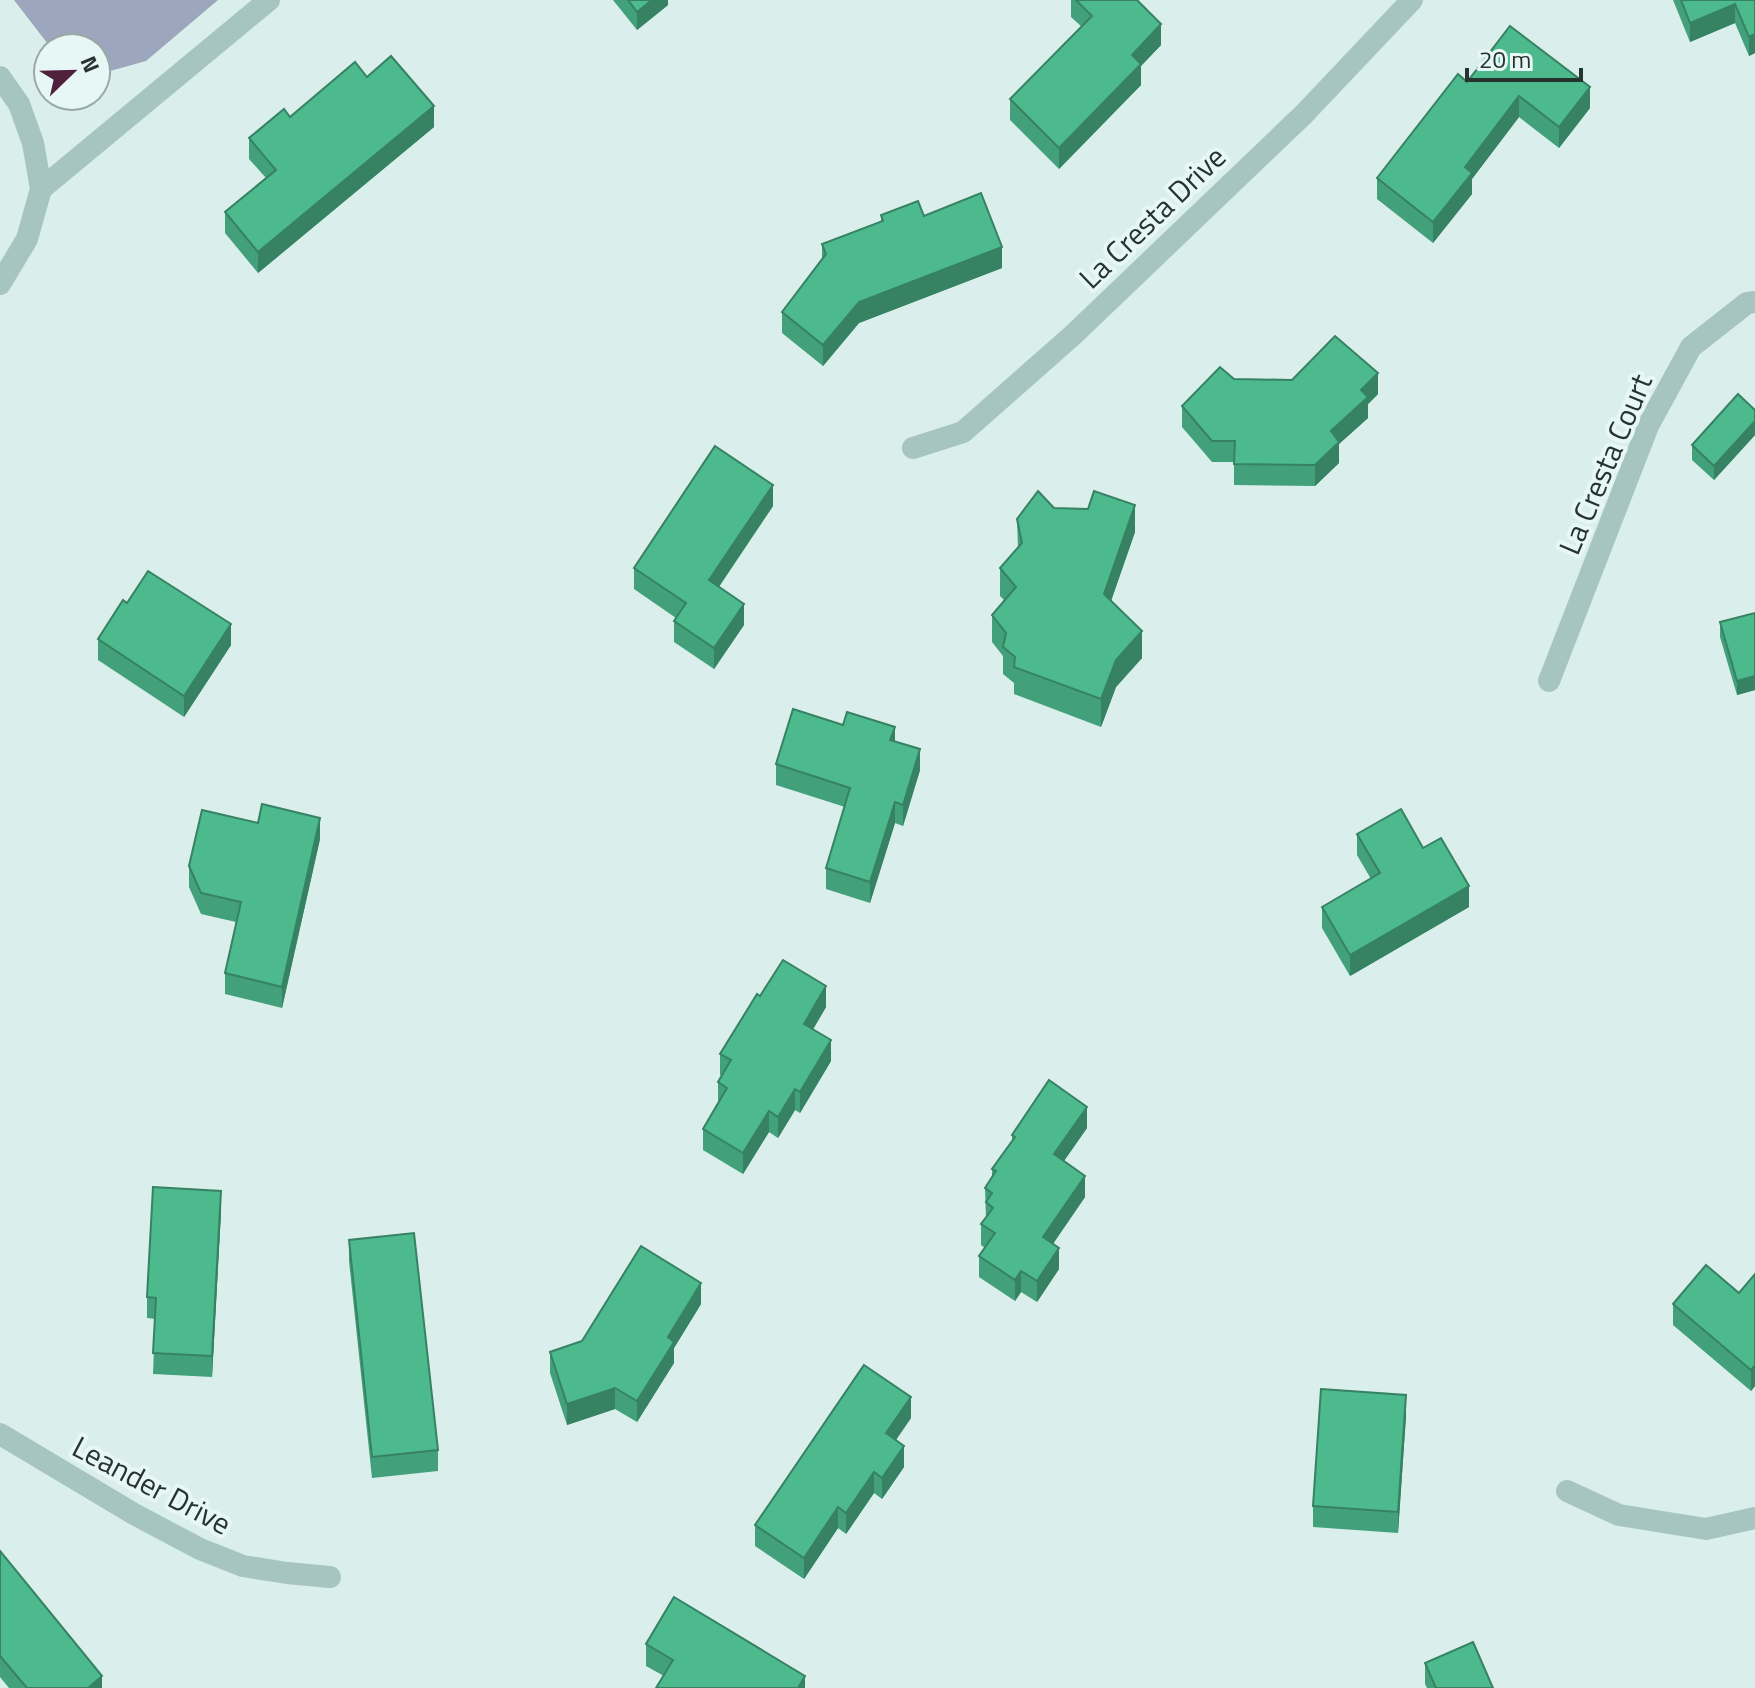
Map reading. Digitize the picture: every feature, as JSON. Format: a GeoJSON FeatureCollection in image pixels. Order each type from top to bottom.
{"type":"FeatureCollection","features":[{"type":"Feature","properties":{"kind":"street"},"geometry":{"type":"LineString","coordinates":[[41,189],[269,0]]}},
{"type":"Feature","properties":{"kind":"street","name":"La Cresta Drive"},"geometry":{"type":"LineString","coordinates":[[913,448],[963,432],[1073,335],[1304,114],[1412,0]]}},
{"type":"Feature","properties":{"kind":"street"},"geometry":{"type":"LineString","coordinates":[[0,77],[19,104],[33,143],[41,189],[27,239],[0,284]]}},
{"type":"Feature","properties":{"kind":"street","name":"La Cresta Court"},"geometry":{"type":"LineString","coordinates":[[1549,681],[1648,426],[1691,347],[1747,303],[1755,302]]}},
{"type":"Feature","properties":{"kind":"street","name":"Leander Drive"},"geometry":{"type":"LineString","coordinates":[[0,1434],[134,1514],[200,1549],[243,1566],[330,1577]]}},
{"type":"Feature","properties":{"kind":"street"},"geometry":{"type":"LineString","coordinates":[[1567,1491],[1619,1515],[1706,1529],[1755,1518]]}},
{"type":"Feature","properties":{"kind":"shaded area"},"geometry":{"type":"Polygon","coordinates":[[[14,0],[218,0],[146,61],[112,71],[112,32],[39,32],[14,0]]]}},
{"type":"Feature","properties":{"kind":"building"},"geometry":{"type":"Polygon","coordinates":[[[628,0],[652,0],[637,12],[628,0]]]}},
{"type":"Feature","properties":{"kind":"building"},"geometry":{"type":"Polygon","coordinates":[[[1076,0],[1137,0],[1161,24],[1132,55],[1141,64],[1059,148],[1010,99],[1092,16],[1076,0]]]}},
{"type":"Feature","properties":{"kind":"building"},"geometry":{"type":"Polygon","coordinates":[[[1681,0],[1755,0],[1755,34],[1749,37],[1735,4],[1690,23],[1681,0]]]}},
{"type":"Feature","properties":{"kind":"building"},"geometry":{"type":"Polygon","coordinates":[[[1510,26],[1590,87],[1559,127],[1519,96],[1465,167],[1472,173],[1433,222],[1377,178],[1458,74],[1467,82],[1510,26]]]}},
{"type":"Feature","properties":{"kind":"building"},"geometry":{"type":"Polygon","coordinates":[[[391,56],[434,106],[258,252],[225,212],[276,170],[249,138],[284,109],[290,117],[355,62],[367,77],[391,56]]]}},
{"type":"Feature","properties":{"kind":"building"},"geometry":{"type":"Polygon","coordinates":[[[981,193],[1002,247],[859,302],[823,345],[782,312],[826,254],[822,244],[883,221],[881,215],[918,201],[924,216],[981,193]]]}},
{"type":"Feature","properties":{"kind":"building"},"geometry":{"type":"Polygon","coordinates":[[[1335,336],[1378,373],[1361,390],[1368,397],[1331,431],[1339,442],[1315,465],[1234,464],[1235,441],[1212,441],[1182,406],[1220,367],[1234,379],[1292,380],[1335,336]]]}},
{"type":"Feature","properties":{"kind":"building"},"geometry":{"type":"Polygon","coordinates":[[[1738,394],[1755,410],[1755,421],[1714,466],[1692,445],[1738,394]]]}},
{"type":"Feature","properties":{"kind":"building"},"geometry":{"type":"Polygon","coordinates":[[[715,446],[773,485],[709,580],[744,604],[714,648],[674,621],[686,603],[634,568],[715,446]]]}},
{"type":"Feature","properties":{"kind":"building"},"geometry":{"type":"Polygon","coordinates":[[[1038,491],[1054,508],[1088,509],[1094,491],[1135,505],[1104,594],[1142,631],[1116,660],[1101,699],[1014,667],[1015,657],[1003,647],[1006,633],[992,615],[1016,587],[1000,568],[1022,543],[1017,519],[1038,491]]]}},
{"type":"Feature","properties":{"kind":"building"},"geometry":{"type":"Polygon","coordinates":[[[148,571],[231,624],[184,696],[98,639],[123,600],[127,603],[148,571]]]}},
{"type":"Feature","properties":{"kind":"building"},"geometry":{"type":"Polygon","coordinates":[[[1755,613],[1755,676],[1737,681],[1720,622],[1755,613]]]}},
{"type":"Feature","properties":{"kind":"building"},"geometry":{"type":"Polygon","coordinates":[[[793,709],[843,725],[847,712],[895,727],[890,740],[920,749],[903,805],[895,802],[870,882],[826,868],[850,788],[776,764],[793,709]]]}},
{"type":"Feature","properties":{"kind":"building"},"geometry":{"type":"Polygon","coordinates":[[[262,804],[320,818],[282,987],[225,973],[241,902],[201,893],[189,866],[202,810],[258,823],[262,804]]]}},
{"type":"Feature","properties":{"kind":"building"},"geometry":{"type":"Polygon","coordinates":[[[1401,809],[1423,848],[1441,838],[1469,886],[1350,955],[1322,907],[1380,873],[1357,834],[1401,809]]]}},
{"type":"Feature","properties":{"kind":"building"},"geometry":{"type":"Polygon","coordinates":[[[783,960],[826,986],[804,1024],[831,1040],[800,1092],[795,1089],[778,1117],[769,1111],[743,1153],[703,1129],[727,1088],[718,1082],[731,1060],[720,1054],[757,994],[760,996],[783,960]]]}},
{"type":"Feature","properties":{"kind":"building"},"geometry":{"type":"Polygon","coordinates":[[[1049,1080],[1087,1107],[1054,1154],[1085,1176],[1043,1237],[1059,1248],[1037,1281],[1021,1271],[1015,1280],[979,1256],[995,1233],[981,1224],[993,1208],[986,1202],[992,1193],[985,1188],[996,1171],[992,1169],[1015,1137],[1012,1135],[1049,1080]]]}},
{"type":"Feature","properties":{"kind":"building"},"geometry":{"type":"Polygon","coordinates":[[[153,1187],[221,1191],[212,1356],[153,1353],[156,1298],[147,1297],[153,1187]]]}},
{"type":"Feature","properties":{"kind":"building"},"geometry":{"type":"Polygon","coordinates":[[[414,1233],[438,1450],[372,1457],[349,1240],[414,1233]]]}},
{"type":"Feature","properties":{"kind":"building"},"geometry":{"type":"Polygon","coordinates":[[[641,1246],[701,1283],[668,1337],[674,1342],[637,1401],[615,1388],[567,1404],[550,1352],[582,1341],[641,1246]]]}},
{"type":"Feature","properties":{"kind":"building"},"geometry":{"type":"Polygon","coordinates":[[[1706,1265],[1739,1293],[1755,1274],[1755,1365],[1751,1370],[1673,1304],[1706,1265]]]}},
{"type":"Feature","properties":{"kind":"building"},"geometry":{"type":"Polygon","coordinates":[[[864,1365],[911,1397],[886,1433],[904,1446],[882,1478],[874,1472],[846,1513],[838,1507],[804,1558],[755,1525],[864,1365]]]}},
{"type":"Feature","properties":{"kind":"building"},"geometry":{"type":"Polygon","coordinates":[[[1321,1389],[1406,1395],[1398,1512],[1313,1506],[1321,1389]]]}},
{"type":"Feature","properties":{"kind":"building"},"geometry":{"type":"Polygon","coordinates":[[[0,1551],[102,1676],[88,1688],[27,1688],[0,1656],[0,1551]]]}},
{"type":"Feature","properties":{"kind":"building"},"geometry":{"type":"Polygon","coordinates":[[[674,1597],[805,1676],[798,1688],[656,1688],[673,1660],[646,1644],[674,1597]]]}},
{"type":"Feature","properties":{"kind":"building"},"geometry":{"type":"Polygon","coordinates":[[[1473,1642],[1493,1688],[1436,1688],[1425,1663],[1473,1642]]]}}]}
